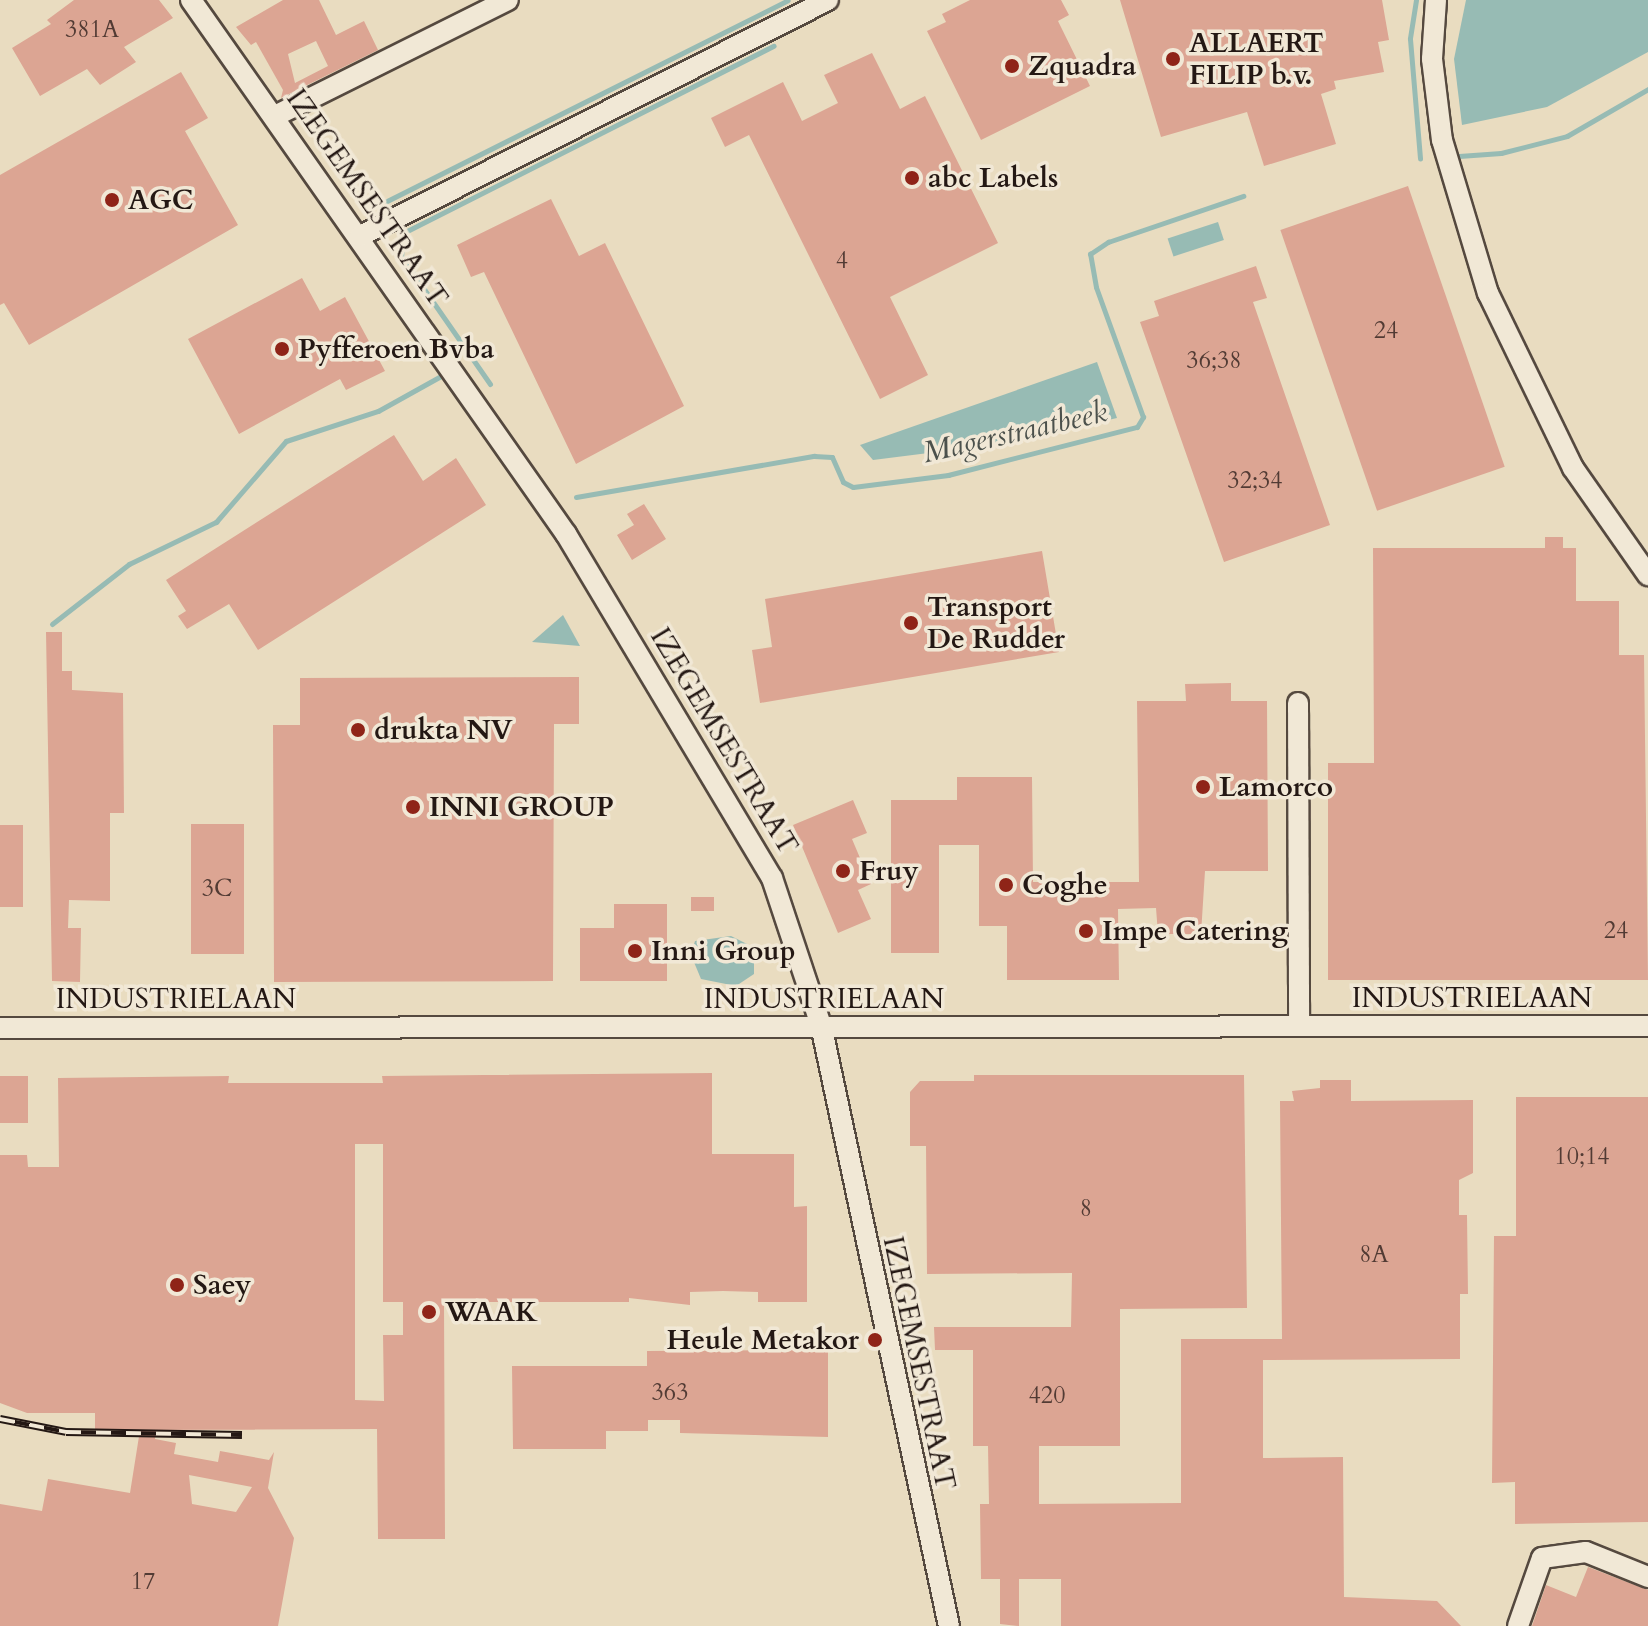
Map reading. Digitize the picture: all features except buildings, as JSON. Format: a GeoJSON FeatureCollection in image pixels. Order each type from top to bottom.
{"type":"FeatureCollection","features":[{"type":"Feature","properties":{"kind":"street","name":"IZEGEMSESTRAAT"},"geometry":{"type":"LineString","coordinates":[[191,0],[360,236],[566,534],[733,804],[772,878],[821,1025],[949,1626]]}},
{"type":"Feature","properties":{"kind":"street"},"geometry":{"type":"LineString","coordinates":[[275,116],[508,0]]}},
{"type":"Feature","properties":{"kind":"street"},"geometry":{"type":"LineString","coordinates":[[360,236],[828,0]]}},
{"type":"Feature","properties":{"kind":"street"},"geometry":{"type":"LineString","coordinates":[[1436,0],[1432,59],[1442,140],[1488,293],[1573,468],[1648,575]]}},
{"type":"Feature","properties":{"kind":"street"},"geometry":{"type":"LineString","coordinates":[[1298,703],[1299,1026]]}},
{"type":"Feature","properties":{"kind":"street","name":"INDUSTRIELAAN"},"geometry":{"type":"LineString","coordinates":[[0,1028],[1648,1026]]}},
{"type":"Feature","properties":{"kind":"street"},"geometry":{"type":"LineString","coordinates":[[1518,1626],[1542,1558],[1586,1552],[1648,1577]]}},
{"type":"Feature","properties":{"kind":"water"},"geometry":{"type":"Polygon","coordinates":[[[1466,0],[1648,0],[1648,52],[1547,107],[1462,125],[1454,59],[1466,0]]]}},
{"type":"Feature","properties":{"kind":"water"},"geometry":{"type":"Polygon","coordinates":[[[1218,222],[1224,240],[1173,256],[1168,238],[1218,222]]]}},
{"type":"Feature","properties":{"kind":"water"},"geometry":{"type":"Polygon","coordinates":[[[1097,362],[1117,418],[1008,443],[873,460],[860,445],[1097,362]]]}},
{"type":"Feature","properties":{"kind":"water"},"geometry":{"type":"Polygon","coordinates":[[[563,615],[580,646],[532,642],[563,615]]]}},
{"type":"Feature","properties":{"kind":"water"},"geometry":{"type":"Polygon","coordinates":[[[731,936],[747,944],[754,956],[754,974],[736,986],[701,979],[691,955],[695,941],[731,936]]]}},
{"type":"Feature","properties":{"kind":"waterway"},"geometry":{"type":"LineString","coordinates":[[379,205],[788,0]]}},
{"type":"Feature","properties":{"kind":"waterway"},"geometry":{"type":"LineString","coordinates":[[1416,0],[1410,39],[1420,159]]}},
{"type":"Feature","properties":{"kind":"waterway"},"geometry":{"type":"LineString","coordinates":[[490,384],[401,256],[405,232],[774,46]]}},
{"type":"Feature","properties":{"kind":"waterway"},"geometry":{"type":"LineString","coordinates":[[1459,156],[1501,153],[1567,136],[1648,89]]}},
{"type":"Feature","properties":{"kind":"waterway","name":"Magerstraatbeek"},"geometry":{"type":"LineString","coordinates":[[576,497],[814,456],[832,457],[843,482],[853,487],[948,475],[1137,427],[1143,417],[1096,287],[1090,254],[1108,242],[1243,196]]}},
{"type":"Feature","properties":{"kind":"waterway","name":"Magerstraatbeek"},"geometry":{"type":"LineString","coordinates":[[52,624],[129,564],[216,522],[286,441],[378,411],[441,376]]}},
{"type":"Feature","properties":{"kind":"railway"},"geometry":{"type":"LineString","coordinates":[[0,1419],[66,1432],[242,1435]]}},
{"type":"Feature","properties":{"kind":"place","name":"ALLAERT FILIP b.v."},"geometry":{"type":"Point","coordinates":[1173,59]}},
{"type":"Feature","properties":{"kind":"place","name":"Zquadra"},"geometry":{"type":"Point","coordinates":[1012,66]}},
{"type":"Feature","properties":{"kind":"place","name":"abc Labels"},"geometry":{"type":"Point","coordinates":[912,178]}},
{"type":"Feature","properties":{"kind":"place","name":"AGC"},"geometry":{"type":"Point","coordinates":[112,200]}},
{"type":"Feature","properties":{"kind":"place","name":"Pyfferoen Bvba"},"geometry":{"type":"Point","coordinates":[282,349]}},
{"type":"Feature","properties":{"kind":"place","name":"Transport De Rudder"},"geometry":{"type":"Point","coordinates":[911,623]}},
{"type":"Feature","properties":{"kind":"place","name":"drukta NV"},"geometry":{"type":"Point","coordinates":[358,730]}},
{"type":"Feature","properties":{"kind":"place","name":"Lamorco"},"geometry":{"type":"Point","coordinates":[1203,787]}},
{"type":"Feature","properties":{"kind":"place","name":"INNI GROUP"},"geometry":{"type":"Point","coordinates":[413,807]}},
{"type":"Feature","properties":{"kind":"place","name":"Fruy"},"geometry":{"type":"Point","coordinates":[843,871]}},
{"type":"Feature","properties":{"kind":"place","name":"Coghe"},"geometry":{"type":"Point","coordinates":[1006,885]}},
{"type":"Feature","properties":{"kind":"place","name":"Impe Catering"},"geometry":{"type":"Point","coordinates":[1086,931]}},
{"type":"Feature","properties":{"kind":"place","name":"Inni Group"},"geometry":{"type":"Point","coordinates":[635,951]}},
{"type":"Feature","properties":{"kind":"place","name":"Saey"},"geometry":{"type":"Point","coordinates":[177,1285]}},
{"type":"Feature","properties":{"kind":"place","name":"WAAK"},"geometry":{"type":"Point","coordinates":[429,1312]}},
{"type":"Feature","properties":{"kind":"place","name":"Heule Metakor"},"geometry":{"type":"Point","coordinates":[875,1340]}}]}
